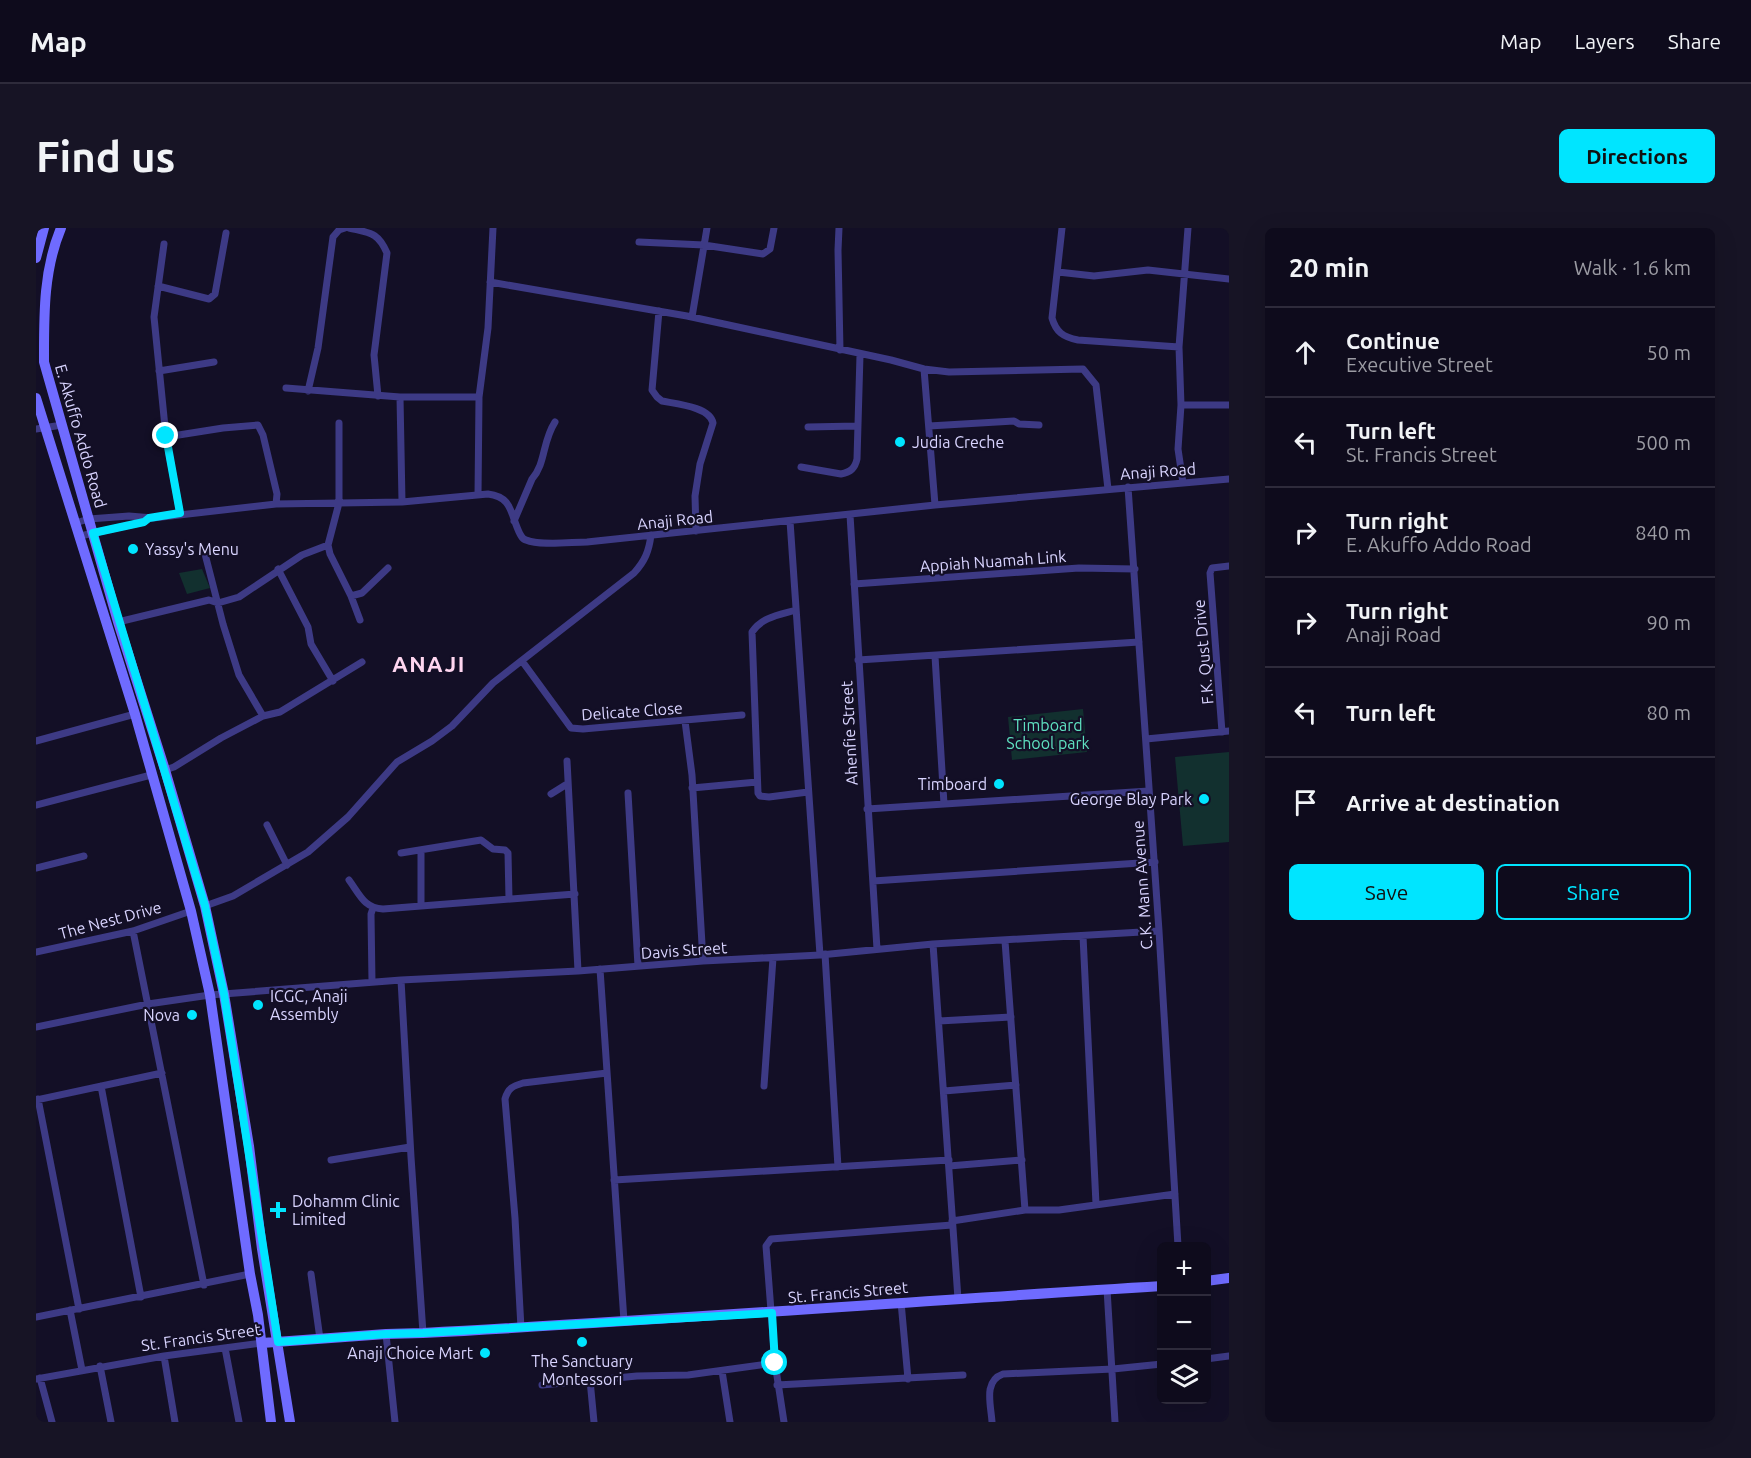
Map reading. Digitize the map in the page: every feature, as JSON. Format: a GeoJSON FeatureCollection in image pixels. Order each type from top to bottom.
{"type":"FeatureCollection","features":[{"type":"Feature","properties":{"kind":"main road"},"geometry":{"type":"LineString","coordinates":[[36,258],[44,228]]}},
{"type":"Feature","properties":{"kind":"main road","name":"E. Akuffo Addo Road"},"geometry":{"type":"LineString","coordinates":[[60,228],[46,283],[44,362],[118,622],[205,906],[224,994],[290,1422]]}},
{"type":"Feature","properties":{"kind":"main road","name":"E. Akuffo Addo Road"},"geometry":{"type":"LineString","coordinates":[[36,398],[40,429],[80,536],[98,601],[135,714],[191,911],[210,995],[262,1343],[271,1422]]}},
{"type":"Feature","properties":{"kind":"main road"},"geometry":{"type":"LineString","coordinates":[[1211,1280],[1229,1278]]}},
{"type":"Feature","properties":{"kind":"main road","name":"St. Francis Street"},"geometry":{"type":"LineString","coordinates":[[262,1343],[772,1313],[901,1302],[1157,1286]]}},
{"type":"Feature","properties":{"kind":"street"},"geometry":{"type":"LineString","coordinates":[[308,391],[318,348],[333,237],[339,230],[347,228],[376,235],[383,243],[387,253],[374,355],[378,396]]}},
{"type":"Feature","properties":{"kind":"street"},"geometry":{"type":"LineString","coordinates":[[478,495],[479,397],[488,328],[493,228]]}},
{"type":"Feature","properties":{"kind":"street"},"geometry":{"type":"LineString","coordinates":[[692,317],[707,228]]}},
{"type":"Feature","properties":{"kind":"street"},"geometry":{"type":"LineString","coordinates":[[639,242],[704,245],[763,254],[770,249],[774,228]]}},
{"type":"Feature","properties":{"kind":"street"},"geometry":{"type":"LineString","coordinates":[[839,228],[837,250],[840,350]]}},
{"type":"Feature","properties":{"kind":"street"},"geometry":{"type":"LineString","coordinates":[[1062,228],[1052,318],[1056,329],[1066,338],[1104,343],[1179,347]]}},
{"type":"Feature","properties":{"kind":"street"},"geometry":{"type":"LineString","coordinates":[[1184,483],[1178,449],[1181,405],[1179,347],[1188,228]]}},
{"type":"Feature","properties":{"kind":"street"},"geometry":{"type":"LineString","coordinates":[[158,286],[209,299],[215,294],[226,233]]}},
{"type":"Feature","properties":{"kind":"street"},"geometry":{"type":"LineString","coordinates":[[164,244],[154,317],[166,436],[180,513]]}},
{"type":"Feature","properties":{"kind":"street"},"geometry":{"type":"LineString","coordinates":[[1058,272],[1094,276],[1148,270],[1229,279]]}},
{"type":"Feature","properties":{"kind":"street"},"geometry":{"type":"LineString","coordinates":[[490,282],[692,317],[924,369],[949,372],[1083,369],[1096,385],[1108,489]]}},
{"type":"Feature","properties":{"kind":"street"},"geometry":{"type":"LineString","coordinates":[[658,311],[652,390],[657,398],[663,401],[707,411],[712,417],[713,423],[700,464],[694,496],[696,531]]}},
{"type":"Feature","properties":{"kind":"street"},"geometry":{"type":"LineString","coordinates":[[801,467],[841,474],[855,466],[860,355]]}},
{"type":"Feature","properties":{"kind":"street"},"geometry":{"type":"LineString","coordinates":[[159,371],[214,362]]}},
{"type":"Feature","properties":{"kind":"street"},"geometry":{"type":"LineString","coordinates":[[924,369],[935,505]]}},
{"type":"Feature","properties":{"kind":"street"},"geometry":{"type":"LineString","coordinates":[[286,388],[378,396],[479,397]]}},
{"type":"Feature","properties":{"kind":"street"},"geometry":{"type":"LineString","coordinates":[[400,397],[402,502]]}},
{"type":"Feature","properties":{"kind":"street"},"geometry":{"type":"LineString","coordinates":[[1181,405],[1229,405]]}},
{"type":"Feature","properties":{"kind":"street"},"geometry":{"type":"LineString","coordinates":[[929,426],[1014,421],[1020,424],[1040,425]]}},
{"type":"Feature","properties":{"kind":"street"},"geometry":{"type":"LineString","coordinates":[[514,521],[532,479],[537,473],[546,438],[555,422]]}},
{"type":"Feature","properties":{"kind":"street"},"geometry":{"type":"LineString","coordinates":[[339,423],[339,503],[328,545],[330,555],[351,596],[360,620]]}},
{"type":"Feature","properties":{"kind":"street"},"geometry":{"type":"LineString","coordinates":[[40,429],[62,425]]}},
{"type":"Feature","properties":{"kind":"street"},"geometry":{"type":"LineString","coordinates":[[166,436],[258,425],[267,452],[276,504]]}},
{"type":"Feature","properties":{"kind":"street"},"geometry":{"type":"LineString","coordinates":[[808,427],[856,426]]}},
{"type":"Feature","properties":{"kind":"street","name":"Anaji Road"},"geometry":{"type":"LineString","coordinates":[[75,523],[89,519],[140,515],[149,518],[276,504],[402,502],[478,495],[497,496],[505,500],[523,539],[540,543],[587,542],[935,505],[1229,479]]}},
{"type":"Feature","properties":{"kind":"street","name":"C.K. Mann Avenue"},"geometry":{"type":"LineString","coordinates":[[1128,487],[1155,862],[1178,1242]]}},
{"type":"Feature","properties":{"kind":"street","name":"Ahenfie Street"},"geometry":{"type":"LineString","coordinates":[[850,515],[877,949]]}},
{"type":"Feature","properties":{"kind":"street","name":"Anaji Road"},"geometry":{"type":"LineString","coordinates":[[80,536],[144,522],[149,518]]}},
{"type":"Feature","properties":{"kind":"street"},"geometry":{"type":"LineString","coordinates":[[789,521],[838,1167]]}},
{"type":"Feature","properties":{"kind":"street"},"geometry":{"type":"LineString","coordinates":[[205,906],[233,896],[309,852],[348,818],[397,762],[452,726],[474,700],[493,683],[634,573],[644,561],[649,550],[651,536]]}},
{"type":"Feature","properties":{"kind":"street"},"geometry":{"type":"LineString","coordinates":[[118,622],[209,600],[218,603],[239,597],[278,569],[302,555],[328,545]]}},
{"type":"Feature","properties":{"kind":"street"},"geometry":{"type":"LineString","coordinates":[[205,554],[239,675],[263,716]]}},
{"type":"Feature","properties":{"kind":"street","name":"F.K. Qust Drive"},"geometry":{"type":"LineString","coordinates":[[1226,732],[1210,570],[1229,566]]}},
{"type":"Feature","properties":{"kind":"street"},"geometry":{"type":"LineString","coordinates":[[351,596],[362,592],[388,568]]}},
{"type":"Feature","properties":{"kind":"street","name":"Appiah Nuamah Link"},"geometry":{"type":"LineString","coordinates":[[854,584],[1079,568],[1135,569]]}},
{"type":"Feature","properties":{"kind":"street"},"geometry":{"type":"LineString","coordinates":[[278,569],[308,627],[312,644],[333,681]]}},
{"type":"Feature","properties":{"kind":"street"},"geometry":{"type":"LineString","coordinates":[[796,610],[770,617],[757,625],[752,632],[757,782],[760,796],[808,792]]}},
{"type":"Feature","properties":{"kind":"street"},"geometry":{"type":"LineString","coordinates":[[858,660],[1139,642]]}},
{"type":"Feature","properties":{"kind":"street"},"geometry":{"type":"LineString","coordinates":[[935,656],[944,804]]}},
{"type":"Feature","properties":{"kind":"street","name":"Delicate Close"},"geometry":{"type":"LineString","coordinates":[[522,661],[571,728],[583,729],[742,715]]}},
{"type":"Feature","properties":{"kind":"street"},"geometry":{"type":"LineString","coordinates":[[165,770],[263,716],[280,712],[363,662]]}},
{"type":"Feature","properties":{"kind":"street"},"geometry":{"type":"LineString","coordinates":[[36,741],[135,714]]}},
{"type":"Feature","properties":{"kind":"street"},"geometry":{"type":"LineString","coordinates":[[685,721],[692,788],[703,961]]}},
{"type":"Feature","properties":{"kind":"street"},"geometry":{"type":"LineString","coordinates":[[1146,739],[1226,732]]}},
{"type":"Feature","properties":{"kind":"street"},"geometry":{"type":"LineString","coordinates":[[567,761],[578,971]]}},
{"type":"Feature","properties":{"kind":"street"},"geometry":{"type":"LineString","coordinates":[[36,805],[151,775]]}},
{"type":"Feature","properties":{"kind":"street"},"geometry":{"type":"LineString","coordinates":[[692,788],[757,782]]}},
{"type":"Feature","properties":{"kind":"street"},"geometry":{"type":"LineString","coordinates":[[551,794],[567,784]]}},
{"type":"Feature","properties":{"kind":"street"},"geometry":{"type":"LineString","coordinates":[[867,809],[1149,791]]}},
{"type":"Feature","properties":{"kind":"street"},"geometry":{"type":"LineString","coordinates":[[628,793],[638,966]]}},
{"type":"Feature","properties":{"kind":"street"},"geometry":{"type":"LineString","coordinates":[[267,825],[287,865]]}},
{"type":"Feature","properties":{"kind":"street"},"geometry":{"type":"LineString","coordinates":[[401,853],[481,840],[493,849],[505,850],[508,853],[509,899]]}},
{"type":"Feature","properties":{"kind":"street"},"geometry":{"type":"LineString","coordinates":[[421,850],[421,906]]}},
{"type":"Feature","properties":{"kind":"street"},"geometry":{"type":"LineString","coordinates":[[36,868],[84,856]]}},
{"type":"Feature","properties":{"kind":"street"},"geometry":{"type":"LineString","coordinates":[[873,880],[1155,862]]}},
{"type":"Feature","properties":{"kind":"street"},"geometry":{"type":"LineString","coordinates":[[349,880],[367,905],[373,908],[575,894]]}},
{"type":"Feature","properties":{"kind":"street"},"geometry":{"type":"LineString","coordinates":[[372,982],[371,914],[373,908]]}},
{"type":"Feature","properties":{"kind":"street","name":"The Nest Drive"},"geometry":{"type":"LineString","coordinates":[[36,952],[133,932],[191,911]]}},
{"type":"Feature","properties":{"kind":"street","name":"Davis Street"},"geometry":{"type":"LineString","coordinates":[[36,1027],[148,1004],[210,995],[401,980],[773,958],[933,944],[1159,931]]}},
{"type":"Feature","properties":{"kind":"street"},"geometry":{"type":"LineString","coordinates":[[133,932],[204,1285]]}},
{"type":"Feature","properties":{"kind":"street"},"geometry":{"type":"LineString","coordinates":[[1083,936],[1095,1204]]}},
{"type":"Feature","properties":{"kind":"street"},"geometry":{"type":"LineString","coordinates":[[1005,941],[1025,1210]]}},
{"type":"Feature","properties":{"kind":"street"},"geometry":{"type":"LineString","coordinates":[[933,944],[958,1299]]}},
{"type":"Feature","properties":{"kind":"street"},"geometry":{"type":"LineString","coordinates":[[764,1086],[773,958]]}},
{"type":"Feature","properties":{"kind":"street"},"geometry":{"type":"LineString","coordinates":[[600,969],[624,1322]]}},
{"type":"Feature","properties":{"kind":"street"},"geometry":{"type":"LineString","coordinates":[[401,980],[423,1333]]}},
{"type":"Feature","properties":{"kind":"street"},"geometry":{"type":"LineString","coordinates":[[939,1021],[1011,1017]]}},
{"type":"Feature","properties":{"kind":"street"},"geometry":{"type":"LineString","coordinates":[[79,1309],[37,1099],[162,1073]]}},
{"type":"Feature","properties":{"kind":"street"},"geometry":{"type":"LineString","coordinates":[[521,1328],[505,1099],[507,1092],[512,1086],[523,1083],[606,1073]]}},
{"type":"Feature","properties":{"kind":"street"},"geometry":{"type":"LineString","coordinates":[[944,1091],[1016,1085]]}},
{"type":"Feature","properties":{"kind":"street"},"geometry":{"type":"LineString","coordinates":[[101,1086],[141,1297]]}},
{"type":"Feature","properties":{"kind":"street"},"geometry":{"type":"LineString","coordinates":[[331,1160],[410,1147]]}},
{"type":"Feature","properties":{"kind":"street"},"geometry":{"type":"LineString","coordinates":[[614,1180],[838,1167],[1022,1160]]}},
{"type":"Feature","properties":{"kind":"street"},"geometry":{"type":"LineString","coordinates":[[784,1422],[777,1385],[766,1246],[771,1239],[952,1223],[1025,1210],[1059,1210],[1175,1194]]}},
{"type":"Feature","properties":{"kind":"street"},"geometry":{"type":"LineString","coordinates":[[36,1317],[250,1274]]}},
{"type":"Feature","properties":{"kind":"street"},"geometry":{"type":"LineString","coordinates":[[311,1274],[320,1339]]}},
{"type":"Feature","properties":{"kind":"street"},"geometry":{"type":"LineString","coordinates":[[1107,1289],[1115,1422]]}},
{"type":"Feature","properties":{"kind":"street"},"geometry":{"type":"LineString","coordinates":[[901,1302],[908,1379]]}},
{"type":"Feature","properties":{"kind":"street"},"geometry":{"type":"LineString","coordinates":[[70,1310],[82,1370]]}},
{"type":"Feature","properties":{"kind":"street"},"geometry":{"type":"LineString","coordinates":[[386,1334],[395,1422]]}},
{"type":"Feature","properties":{"kind":"street","name":"St. Francis Street"},"geometry":{"type":"LineString","coordinates":[[38,1379],[100,1366],[262,1343]]}},
{"type":"Feature","properties":{"kind":"street"},"geometry":{"type":"LineString","coordinates":[[225,1348],[239,1422]]}},
{"type":"Feature","properties":{"kind":"street"},"geometry":{"type":"LineString","coordinates":[[164,1356],[175,1422]]}},
{"type":"Feature","properties":{"kind":"street"},"geometry":{"type":"LineString","coordinates":[[1211,1358],[1229,1356]]}},
{"type":"Feature","properties":{"kind":"street"},"geometry":{"type":"LineString","coordinates":[[542,1385],[637,1376],[688,1375],[775,1363]]}},
{"type":"Feature","properties":{"kind":"street"},"geometry":{"type":"LineString","coordinates":[[992,1422],[990,1387],[992,1381],[1003,1374],[1113,1369],[1157,1364]]}},
{"type":"Feature","properties":{"kind":"street"},"geometry":{"type":"LineString","coordinates":[[100,1366],[111,1422]]}},
{"type":"Feature","properties":{"kind":"street"},"geometry":{"type":"LineString","coordinates":[[722,1371],[730,1422]]}},
{"type":"Feature","properties":{"kind":"street"},"geometry":{"type":"LineString","coordinates":[[777,1385],[963,1375]]}},
{"type":"Feature","properties":{"kind":"street"},"geometry":{"type":"LineString","coordinates":[[38,1379],[52,1422]]}},
{"type":"Feature","properties":{"kind":"street"},"geometry":{"type":"LineString","coordinates":[[590,1380],[594,1422]]}},
{"type":"Feature","properties":{"kind":"green space"},"geometry":{"type":"Polygon","coordinates":[[[202,569],[210,588],[187,594],[179,573],[202,569]]]}},
{"type":"Feature","properties":{"kind":"green space","name":"Timboard School park"},"geometry":{"type":"Polygon","coordinates":[[[1083,709],[1087,752],[1012,760],[1008,717],[1083,709]]]}},
{"type":"Feature","properties":{"kind":"green space","name":"George Blay Park"},"geometry":{"type":"Polygon","coordinates":[[[1229,752],[1229,842],[1183,846],[1175,757],[1229,752]]]}},
{"type":"Feature","properties":{"kind":"place","name":"Judia Creche"},"geometry":{"type":"Point","coordinates":[900,442]}},
{"type":"Feature","properties":{"kind":"place","name":"Yassy's Menu"},"geometry":{"type":"Point","coordinates":[133,549]}},
{"type":"Feature","properties":{"kind":"place","name":"Timboard"},"geometry":{"type":"Point","coordinates":[999,784]}},
{"type":"Feature","properties":{"kind":"place","name":"George Blay Park"},"geometry":{"type":"Point","coordinates":[1204,799]}},
{"type":"Feature","properties":{"kind":"place","name":"ICGC, Anaji Assembly"},"geometry":{"type":"Point","coordinates":[258,1005]}},
{"type":"Feature","properties":{"kind":"place","name":"Nova"},"geometry":{"type":"Point","coordinates":[192,1015]}},
{"type":"Feature","properties":{"kind":"place","name":"Dohamm Clinic Limited"},"geometry":{"type":"Point","coordinates":[278,1210]}},
{"type":"Feature","properties":{"kind":"place","name":"The Sanctuary Montessori"},"geometry":{"type":"Point","coordinates":[582,1342]}},
{"type":"Feature","properties":{"kind":"place","name":"Anaji Choice Mart"},"geometry":{"type":"Point","coordinates":[485,1353]}},
{"type":"Feature","properties":{"kind":"district","name":"ANAJI"},"geometry":{"type":"Point","coordinates":[429,664]}},
{"type":"Feature","properties":{"kind":"route"},"geometry":{"type":"LineString","coordinates":[[166,436],[180,513],[149,518],[144,522],[93,533],[205,906],[224,994],[278,1342],[772,1313],[775,1363]]}}]}
